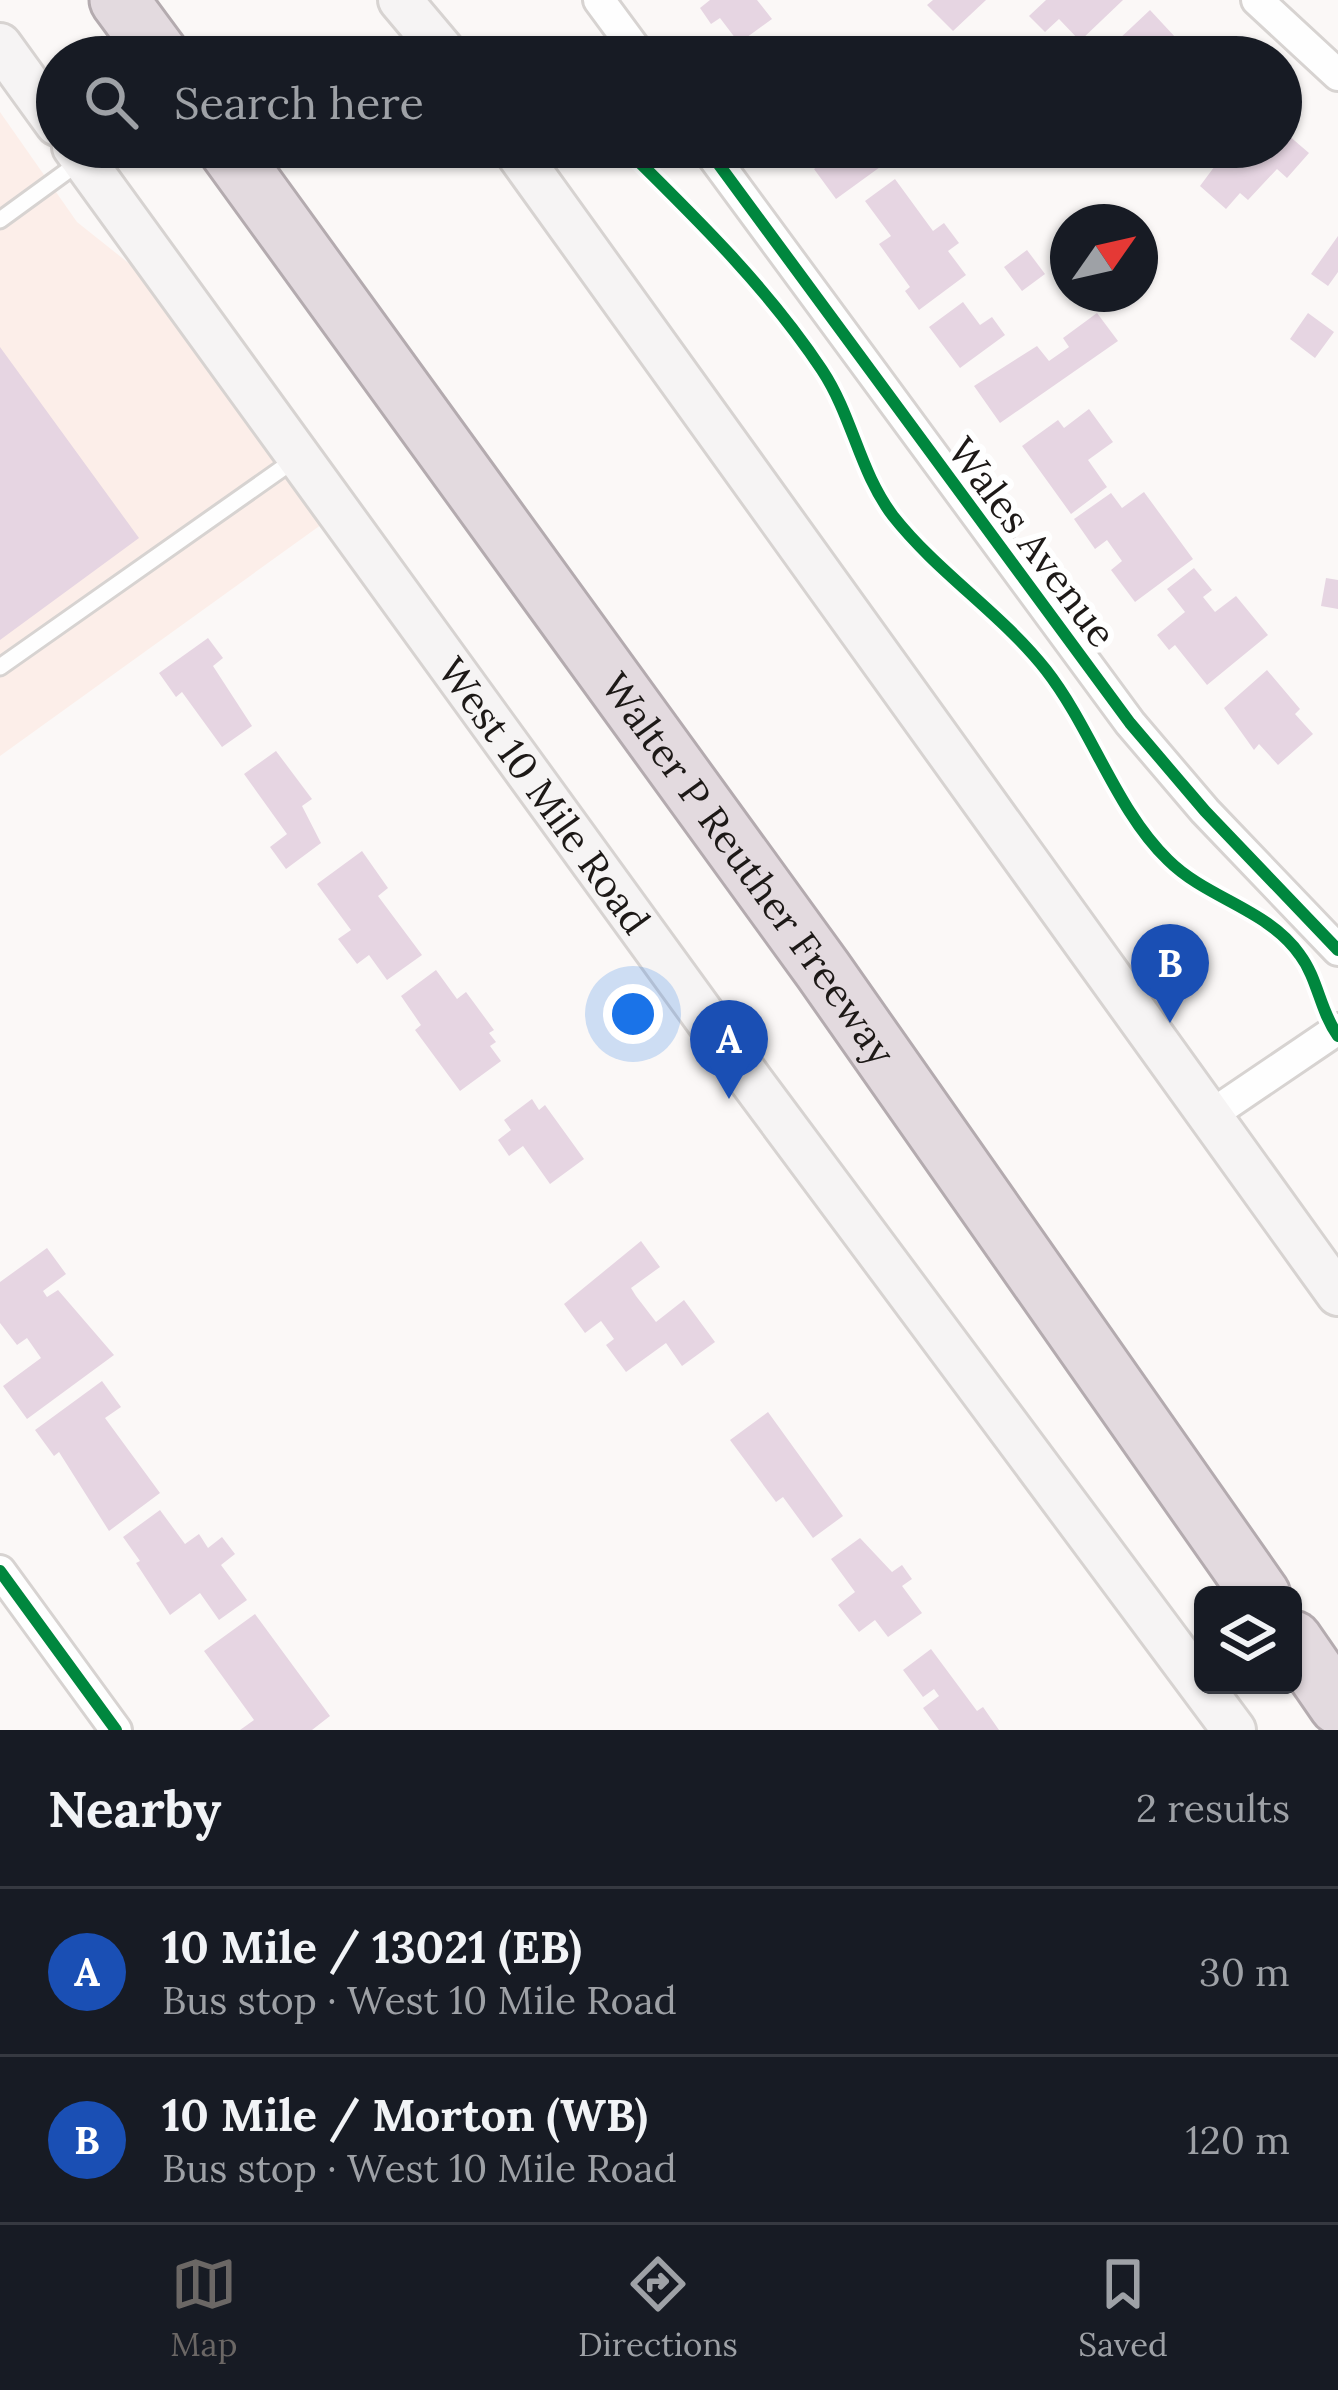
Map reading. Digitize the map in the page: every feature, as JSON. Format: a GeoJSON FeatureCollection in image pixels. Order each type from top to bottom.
{"type":"FeatureCollection","features":[{"type":"Feature","properties":{"kind":"highway"},"geometry":{"type":"LineString","coordinates":[[119,0],[146,36]]}},
{"type":"Feature","properties":{"kind":"highway","name":"Walter P Reuther Freeway"},"geometry":{"type":"LineString","coordinates":[[241,168],[823,970],[1256,1586]]}},
{"type":"Feature","properties":{"kind":"highway"},"geometry":{"type":"LineString","coordinates":[[1302,1653],[1338,1705]]}},
{"type":"Feature","properties":{"kind":"main road"},"geometry":{"type":"LineString","coordinates":[[400,0],[430,36]]}},
{"type":"Feature","properties":{"kind":"main road"},"geometry":{"type":"LineString","coordinates":[[0,45],[36,95]]}},
{"type":"Feature","properties":{"kind":"main road","name":"West 10 Mile Road"},"geometry":{"type":"LineString","coordinates":[[89,168],[712,1027],[1234,1730]]}},
{"type":"Feature","properties":{"kind":"main road"},"geometry":{"type":"LineString","coordinates":[[528,168],[1338,1294]]}},
{"type":"Feature","properties":{"kind":"street"},"geometry":{"type":"LineString","coordinates":[[599,0],[626,36]]}},
{"type":"Feature","properties":{"kind":"street"},"geometry":{"type":"LineString","coordinates":[[1257,0],[1296,36]]}},
{"type":"Feature","properties":{"kind":"street"},"geometry":{"type":"LineString","coordinates":[[1302,42],[1338,75]]}},
{"type":"Feature","properties":{"kind":"street","name":"Wales Avenue"},"geometry":{"type":"LineString","coordinates":[[721,168],[1130,723],[1205,811],[1338,950]]}},
{"type":"Feature","properties":{"kind":"street"},"geometry":{"type":"LineString","coordinates":[[1210,1115],[1338,1028]]}},
{"type":"Feature","properties":{"kind":"street"},"geometry":{"type":"LineString","coordinates":[[0,1571],[116,1730]]}},
{"type":"Feature","properties":{"kind":"lane"},"geometry":{"type":"LineString","coordinates":[[0,220],[61,168]]}},
{"type":"Feature","properties":{"kind":"lane"},"geometry":{"type":"LineString","coordinates":[[0,667],[300,455]]}},
{"type":"Feature","properties":{"kind":"shaded area"},"geometry":{"type":"Polygon","coordinates":[[[0,112],[77,222],[136,269],[325,522],[0,756],[0,112]]]}},
{"type":"Feature","properties":{"kind":"building"},"geometry":{"type":"Polygon","coordinates":[[[710,0],[757,0],[772,19],[749,36],[734,36],[720,18],[711,24],[700,8],[710,0]]]}},
{"type":"Feature","properties":{"kind":"building"},"geometry":{"type":"Polygon","coordinates":[[[933,0],[986,0],[953,31],[927,5],[933,0]]]}},
{"type":"Feature","properties":{"kind":"building"},"geometry":{"type":"Polygon","coordinates":[[[1046,0],[1123,0],[1085,36],[1075,36],[1059,19],[1045,32],[1029,16],[1046,0]]]}},
{"type":"Feature","properties":{"kind":"building"},"geometry":{"type":"Polygon","coordinates":[[[1150,10],[1174,36],[1122,36],[1150,10]]]}},
{"type":"Feature","properties":{"kind":"building"},"geometry":{"type":"Polygon","coordinates":[[[815,168],[879,168],[836,199],[815,168]]]}},
{"type":"Feature","properties":{"kind":"building"},"geometry":{"type":"Polygon","coordinates":[[[1213,168],[1296,168],[1287,178],[1277,169],[1248,200],[1240,193],[1226,209],[1200,186],[1213,168]]]}},
{"type":"Feature","properties":{"kind":"building"},"geometry":{"type":"Polygon","coordinates":[[[895,179],[933,231],[944,223],[959,243],[948,251],[966,275],[919,310],[905,291],[910,287],[879,244],[891,236],[865,201],[895,179]]]}},
{"type":"Feature","properties":{"kind":"building"},"geometry":{"type":"Polygon","coordinates":[[[1338,236],[1338,272],[1328,286],[1311,274],[1338,236]]]}},
{"type":"Feature","properties":{"kind":"building"},"geometry":{"type":"Polygon","coordinates":[[[1027,250],[1045,274],[1022,291],[1004,267],[1027,250]]]}},
{"type":"Feature","properties":{"kind":"building"},"geometry":{"type":"Polygon","coordinates":[[[963,302],[980,325],[992,317],[1005,335],[960,368],[929,327],[963,302]]]}},
{"type":"Feature","properties":{"kind":"building"},"geometry":{"type":"Polygon","coordinates":[[[1097,313],[1118,341],[1000,423],[974,386],[1037,346],[1049,361],[1069,347],[1063,338],[1097,313]]]}},
{"type":"Feature","properties":{"kind":"building"},"geometry":{"type":"Polygon","coordinates":[[[1308,313],[1334,332],[1315,358],[1290,339],[1308,313]]]}},
{"type":"Feature","properties":{"kind":"building"},"geometry":{"type":"Polygon","coordinates":[[[0,347],[139,538],[0,640],[0,347]]]}},
{"type":"Feature","properties":{"kind":"building"},"geometry":{"type":"Polygon","coordinates":[[[1089,409],[1113,442],[1088,460],[1107,487],[1071,514],[1022,446],[1058,420],[1064,428],[1089,409]]]}},
{"type":"Feature","properties":{"kind":"building"},"geometry":{"type":"Polygon","coordinates":[[[1144,492],[1193,559],[1135,602],[1111,570],[1122,561],[1107,540],[1095,549],[1074,519],[1111,493],[1122,508],[1144,492]]]}},
{"type":"Feature","properties":{"kind":"building"},"geometry":{"type":"Polygon","coordinates":[[[1194,568],[1212,590],[1203,597],[1215,612],[1236,596],[1268,635],[1207,685],[1175,645],[1169,650],[1157,635],[1185,612],[1167,589],[1194,568]]]}},
{"type":"Feature","properties":{"kind":"building"},"geometry":{"type":"Polygon","coordinates":[[[1326,578],[1338,580],[1338,609],[1321,606],[1326,578]]]}},
{"type":"Feature","properties":{"kind":"building"},"geometry":{"type":"Polygon","coordinates":[[[208,638],[223,658],[213,666],[252,726],[222,747],[182,692],[176,697],[159,673],[208,638]]]}},
{"type":"Feature","properties":{"kind":"building"},"geometry":{"type":"Polygon","coordinates":[[[1267,670],[1300,709],[1295,714],[1313,734],[1278,765],[1259,744],[1254,750],[1224,708],[1267,670]]]}},
{"type":"Feature","properties":{"kind":"building"},"geometry":{"type":"Polygon","coordinates":[[[276,751],[312,799],[302,806],[321,843],[286,869],[270,847],[287,834],[244,774],[276,751]]]}},
{"type":"Feature","properties":{"kind":"building"},"geometry":{"type":"Polygon","coordinates":[[[362,851],[388,888],[378,896],[422,955],[387,980],[369,955],[357,964],[338,939],[351,930],[317,884],[362,851]]]}},
{"type":"Feature","properties":{"kind":"building"},"geometry":{"type":"Polygon","coordinates":[[[436,970],[457,999],[466,992],[494,1030],[489,1033],[496,1042],[490,1046],[501,1061],[460,1091],[415,1030],[421,1025],[401,996],[436,970]]]}},
{"type":"Feature","properties":{"kind":"building"},"geometry":{"type":"Polygon","coordinates":[[[532,1099],[539,1110],[545,1105],[584,1159],[550,1184],[523,1146],[509,1156],[498,1140],[511,1130],[504,1120],[532,1099]]]}},
{"type":"Feature","properties":{"kind":"building"},"geometry":{"type":"Polygon","coordinates":[[[641,1241],[660,1267],[631,1288],[636,1296],[656,1322],[684,1300],[715,1342],[682,1366],[666,1343],[626,1372],[606,1345],[614,1339],[601,1321],[585,1333],[564,1304],[641,1241]]]}},
{"type":"Feature","properties":{"kind":"building"},"geometry":{"type":"Polygon","coordinates":[[[47,1248],[66,1274],[43,1291],[47,1297],[58,1290],[114,1355],[27,1419],[3,1386],[41,1358],[27,1338],[17,1345],[0,1323],[0,1282],[47,1248]]]}},
{"type":"Feature","properties":{"kind":"building"},"geometry":{"type":"Polygon","coordinates":[[[102,1381],[121,1407],[105,1418],[160,1493],[109,1531],[59,1452],[54,1456],[35,1430],[102,1381]]]}},
{"type":"Feature","properties":{"kind":"building"},"geometry":{"type":"Polygon","coordinates":[[[768,1412],[843,1516],[813,1538],[783,1497],[776,1502],[730,1440],[768,1412]]]}},
{"type":"Feature","properties":{"kind":"building"},"geometry":{"type":"Polygon","coordinates":[[[160,1510],[185,1544],[199,1534],[208,1548],[222,1537],[235,1554],[221,1565],[247,1600],[219,1620],[200,1593],[170,1615],[123,1537],[160,1510]]]}},
{"type":"Feature","properties":{"kind":"building"},"geometry":{"type":"Polygon","coordinates":[[[860,1538],[892,1572],[902,1565],[912,1579],[902,1586],[922,1613],[888,1637],[875,1620],[859,1632],[838,1605],[855,1592],[831,1559],[860,1538]]]}},
{"type":"Feature","properties":{"kind":"building"},"geometry":{"type":"Polygon","coordinates":[[[255,1614],[330,1716],[312,1730],[240,1730],[254,1720],[204,1651],[255,1614]]]}},
{"type":"Feature","properties":{"kind":"building"},"geometry":{"type":"Polygon","coordinates":[[[931,1649],[977,1711],[983,1707],[999,1730],[939,1730],[923,1708],[939,1696],[934,1689],[923,1697],[903,1670],[931,1649]]]}},
{"type":"Feature","properties":{"kind":"cycle path"},"geometry":{"type":"LineString","coordinates":[[645,168],[729,254],[801,339],[833,388],[881,499],[930,556],[1046,670],[1150,840],[1184,873],[1287,939],[1306,964],[1338,1036]]}},
{"type":"Feature","properties":{"kind":"cycle path"},"geometry":{"type":"LineString","coordinates":[[721,168],[1130,723],[1205,811],[1338,950]]}},
{"type":"Feature","properties":{"kind":"cycle path"},"geometry":{"type":"LineString","coordinates":[[0,1571],[116,1730]]}},
{"type":"Feature","properties":{"kind":"place","name":"10 Mile / Morton (WB)"},"geometry":{"type":"Point","coordinates":[1170,1023]}},
{"type":"Feature","properties":{"kind":"place","name":"10 Mile / 13021 (EB)"},"geometry":{"type":"Point","coordinates":[729,1099]}}]}
